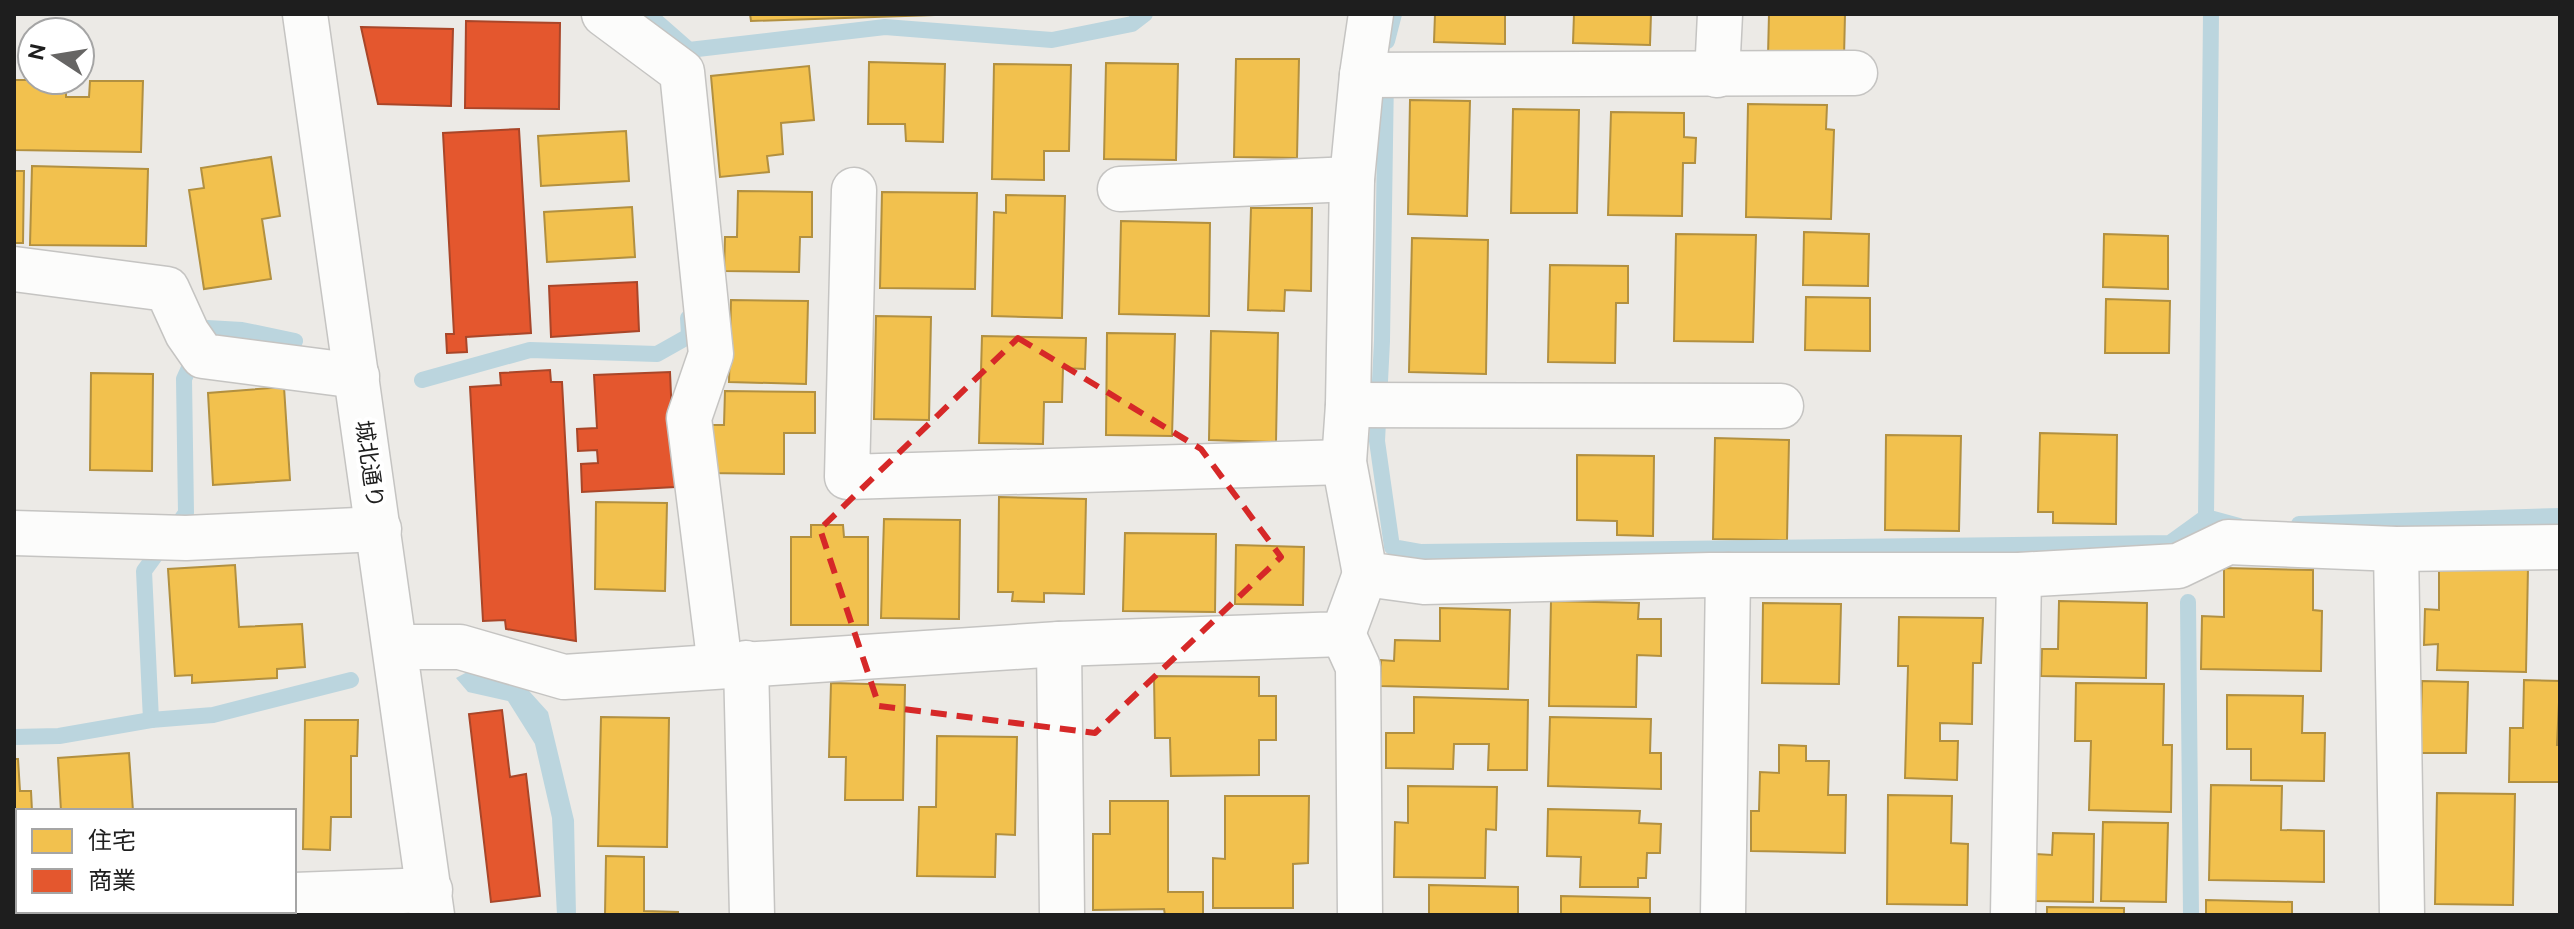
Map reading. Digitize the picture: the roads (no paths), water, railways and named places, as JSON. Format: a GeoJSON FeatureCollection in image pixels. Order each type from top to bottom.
{"type":"FeatureCollection","features":[{"type":"Feature","properties":{"kind":"street","name":"城北通り"},"geometry":{"type":"LineString","coordinates":[[305,14],[431,903]]}},
{"type":"Feature","properties":{"kind":"street"},"geometry":{"type":"LineString","coordinates":[[604,14],[682,72],[711,354],[689,418],[733,665],[752,915]]}},
{"type":"Feature","properties":{"kind":"street"},"geometry":{"type":"LineString","coordinates":[[1360,915],[1358,667],[1343,634],[1365,574],[1344,462],[1352,179],[1371,14]]}},
{"type":"Feature","properties":{"kind":"street"},"geometry":{"type":"LineString","coordinates":[[1717,75],[1720,14]]}},
{"type":"Feature","properties":{"kind":"street"},"geometry":{"type":"LineString","coordinates":[[1362,75],[1855,73]]}},
{"type":"Feature","properties":{"kind":"street"},"geometry":{"type":"LineString","coordinates":[[1120,189],[1352,179]]}},
{"type":"Feature","properties":{"kind":"street"},"geometry":{"type":"LineString","coordinates":[[854,190],[847,477],[1344,462]]}},
{"type":"Feature","properties":{"kind":"street"},"geometry":{"type":"LineString","coordinates":[[14,269],[167,289],[195,345],[357,376]]}},
{"type":"Feature","properties":{"kind":"street"},"geometry":{"type":"LineString","coordinates":[[1348,405],[1781,406]]}},
{"type":"Feature","properties":{"kind":"street"},"geometry":{"type":"LineString","coordinates":[[14,533],[168,537],[379,529]]}},
{"type":"Feature","properties":{"kind":"street"},"geometry":{"type":"LineString","coordinates":[[1365,574],[1424,582],[1728,575],[2019,575],[2178,566],[2228,542],[2396,549],[2560,547]]}},
{"type":"Feature","properties":{"kind":"street"},"geometry":{"type":"LineString","coordinates":[[2396,549],[2402,915]]}},
{"type":"Feature","properties":{"kind":"street"},"geometry":{"type":"LineString","coordinates":[[1723,915],[1728,575]]}},
{"type":"Feature","properties":{"kind":"street"},"geometry":{"type":"LineString","coordinates":[[2013,915],[2019,575]]}},
{"type":"Feature","properties":{"kind":"street"},"geometry":{"type":"LineString","coordinates":[[395,647],[460,647],[564,677],[1059,644],[1343,634]]}},
{"type":"Feature","properties":{"kind":"street"},"geometry":{"type":"LineString","coordinates":[[1059,644],[1062,915]]}},
{"type":"Feature","properties":{"kind":"street"},"geometry":{"type":"LineString","coordinates":[[296,895],[431,903]]}},
{"type":"Feature","properties":{"kind":"water"},"geometry":{"type":"Polygon","coordinates":[[[469,671],[520,681],[548,712],[574,820],[576,915],[557,915],[552,818],[535,744],[508,701],[468,692],[456,678],[469,671]]]}},
{"type":"Feature","properties":{"kind":"waterway"},"geometry":{"type":"LineString","coordinates":[[648,14],[689,50],[885,27],[1052,40],[1132,24],[1145,14]]}},
{"type":"Feature","properties":{"kind":"waterway"},"geometry":{"type":"LineString","coordinates":[[1387,41],[1394,14]]}},
{"type":"Feature","properties":{"kind":"waterway"},"geometry":{"type":"LineString","coordinates":[[2211,14],[2206,517],[2239,526]]}},
{"type":"Feature","properties":{"kind":"waterway"},"geometry":{"type":"LineString","coordinates":[[1386,76],[1382,341],[1377,441],[1392,547],[1420,552],[2170,543],[2206,517]]}},
{"type":"Feature","properties":{"kind":"waterway"},"geometry":{"type":"LineString","coordinates":[[422,380],[530,350],[657,354],[689,336],[688,318]]}},
{"type":"Feature","properties":{"kind":"waterway"},"geometry":{"type":"LineString","coordinates":[[151,720],[144,571],[186,513],[184,379],[207,328],[242,330],[295,341]]}},
{"type":"Feature","properties":{"kind":"waterway"},"geometry":{"type":"LineString","coordinates":[[2299,524],[2560,516]]}},
{"type":"Feature","properties":{"kind":"waterway"},"geometry":{"type":"LineString","coordinates":[[2188,602],[2191,915]]}},
{"type":"Feature","properties":{"kind":"waterway"},"geometry":{"type":"LineString","coordinates":[[14,737],[59,736],[151,720],[213,715],[351,680]]}}]}
